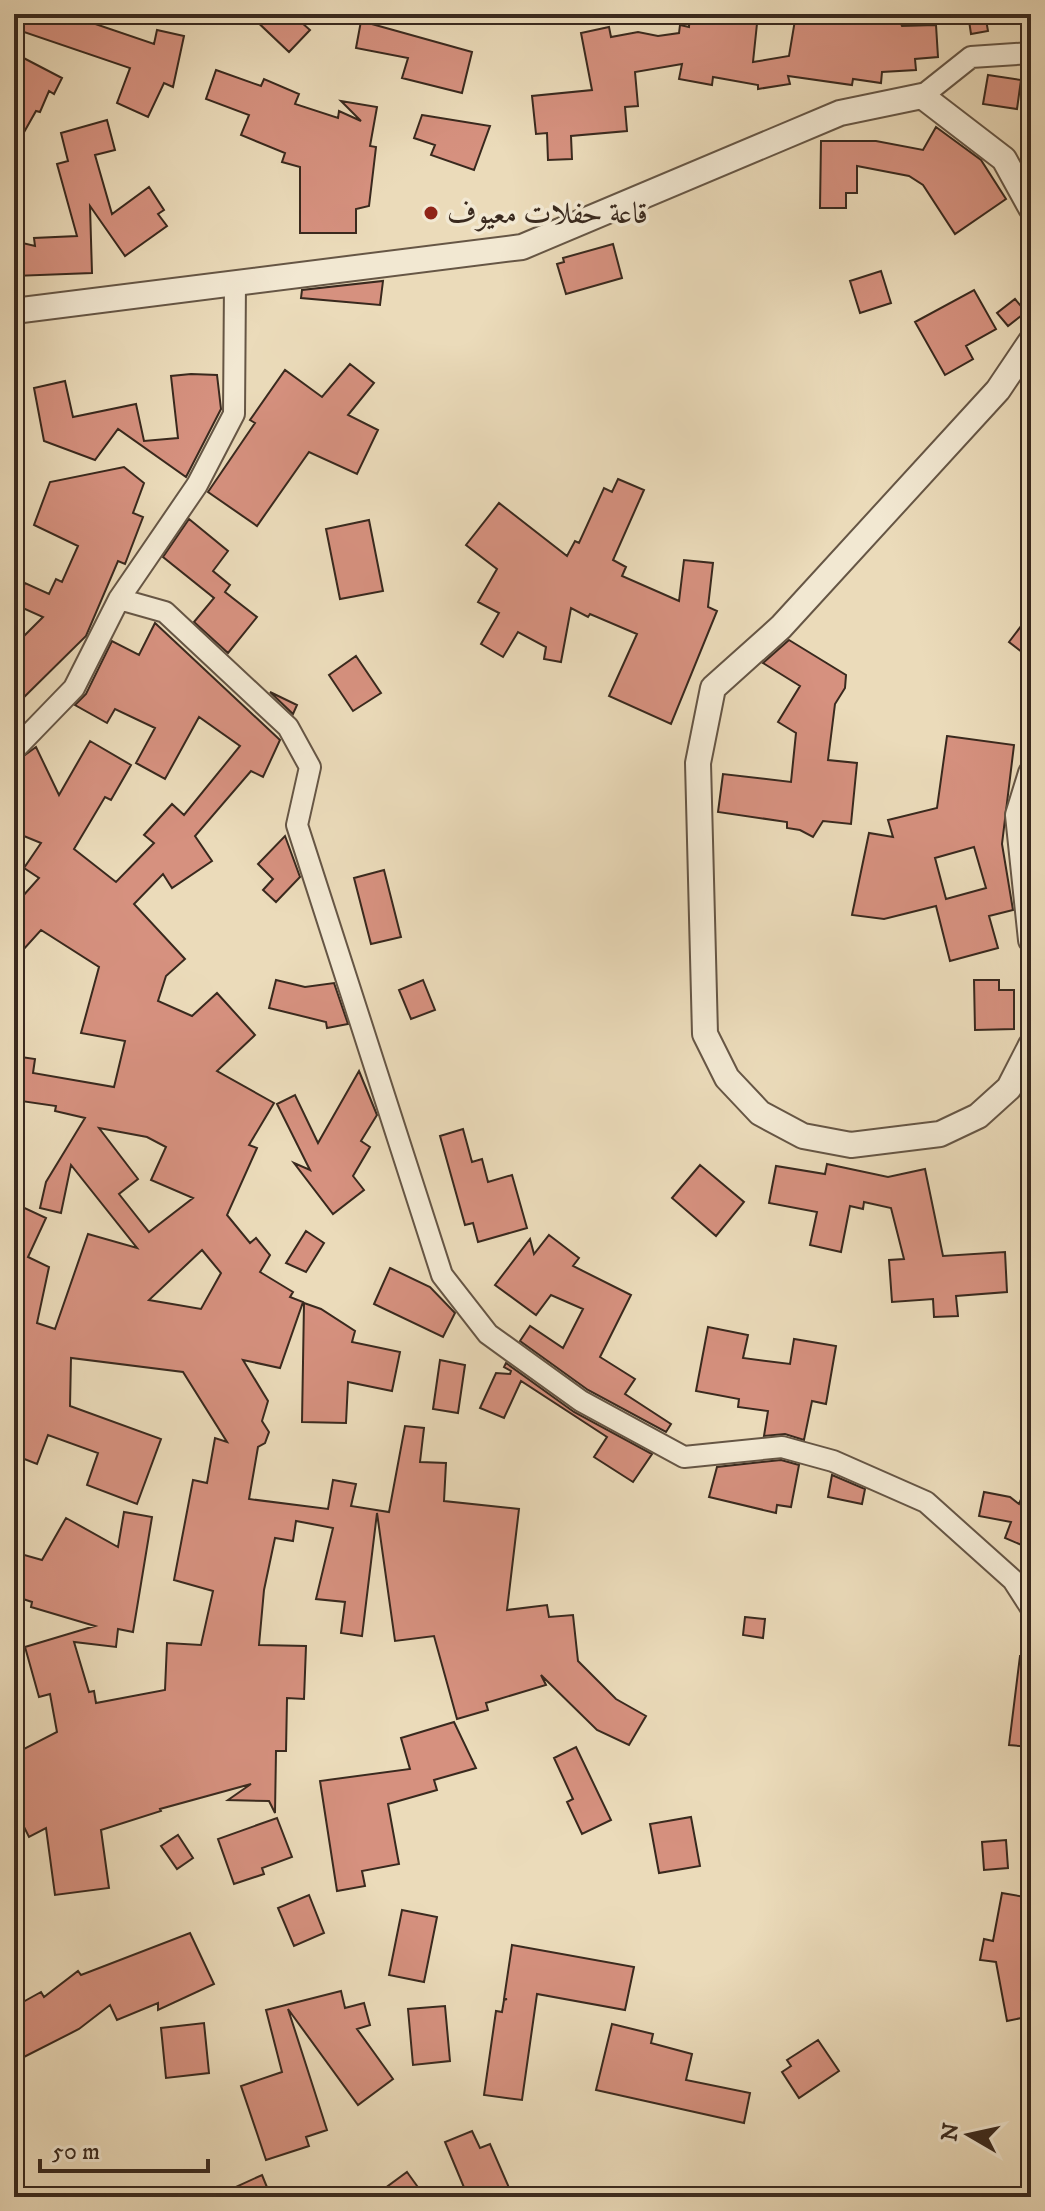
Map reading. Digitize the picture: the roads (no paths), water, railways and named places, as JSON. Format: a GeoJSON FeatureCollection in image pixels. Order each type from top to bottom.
{"type":"FeatureCollection","features":[{"type":"Feature","properties":{"kind":"street"},"geometry":{"type":"LineString","coordinates":[[14,311],[522,247],[840,113],[922,96],[971,57],[1031,53]]}},
{"type":"Feature","properties":{"kind":"street"},"geometry":{"type":"LineString","coordinates":[[922,96],[1004,159],[1031,208]]}},
{"type":"Feature","properties":{"kind":"street"},"geometry":{"type":"LineString","coordinates":[[15,747],[74,688],[119,599],[197,485],[234,414],[235,283]]}},
{"type":"Feature","properties":{"kind":"street"},"geometry":{"type":"LineString","coordinates":[[1031,341],[998,390],[781,627],[713,688],[698,763],[705,1034],[727,1078],[760,1113],[803,1136],[851,1145],[940,1134],[978,1116],[1009,1088],[1031,1045]]}},
{"type":"Feature","properties":{"kind":"street"},"geometry":{"type":"LineString","coordinates":[[119,599],[165,612],[288,727],[310,767],[297,825],[306,854],[442,1275],[488,1334],[581,1401],[684,1457],[782,1447],[833,1461],[926,1502],[1013,1580],[1031,1608]]}},
{"type":"Feature","properties":{"kind":"street"},"geometry":{"type":"LineString","coordinates":[[1031,773],[1018,815],[1031,940]]}},
{"type":"Feature","properties":{"kind":"place","name":"قاعة حفلات معيوف"},"geometry":{"type":"Point","coordinates":[431,213]}}]}
